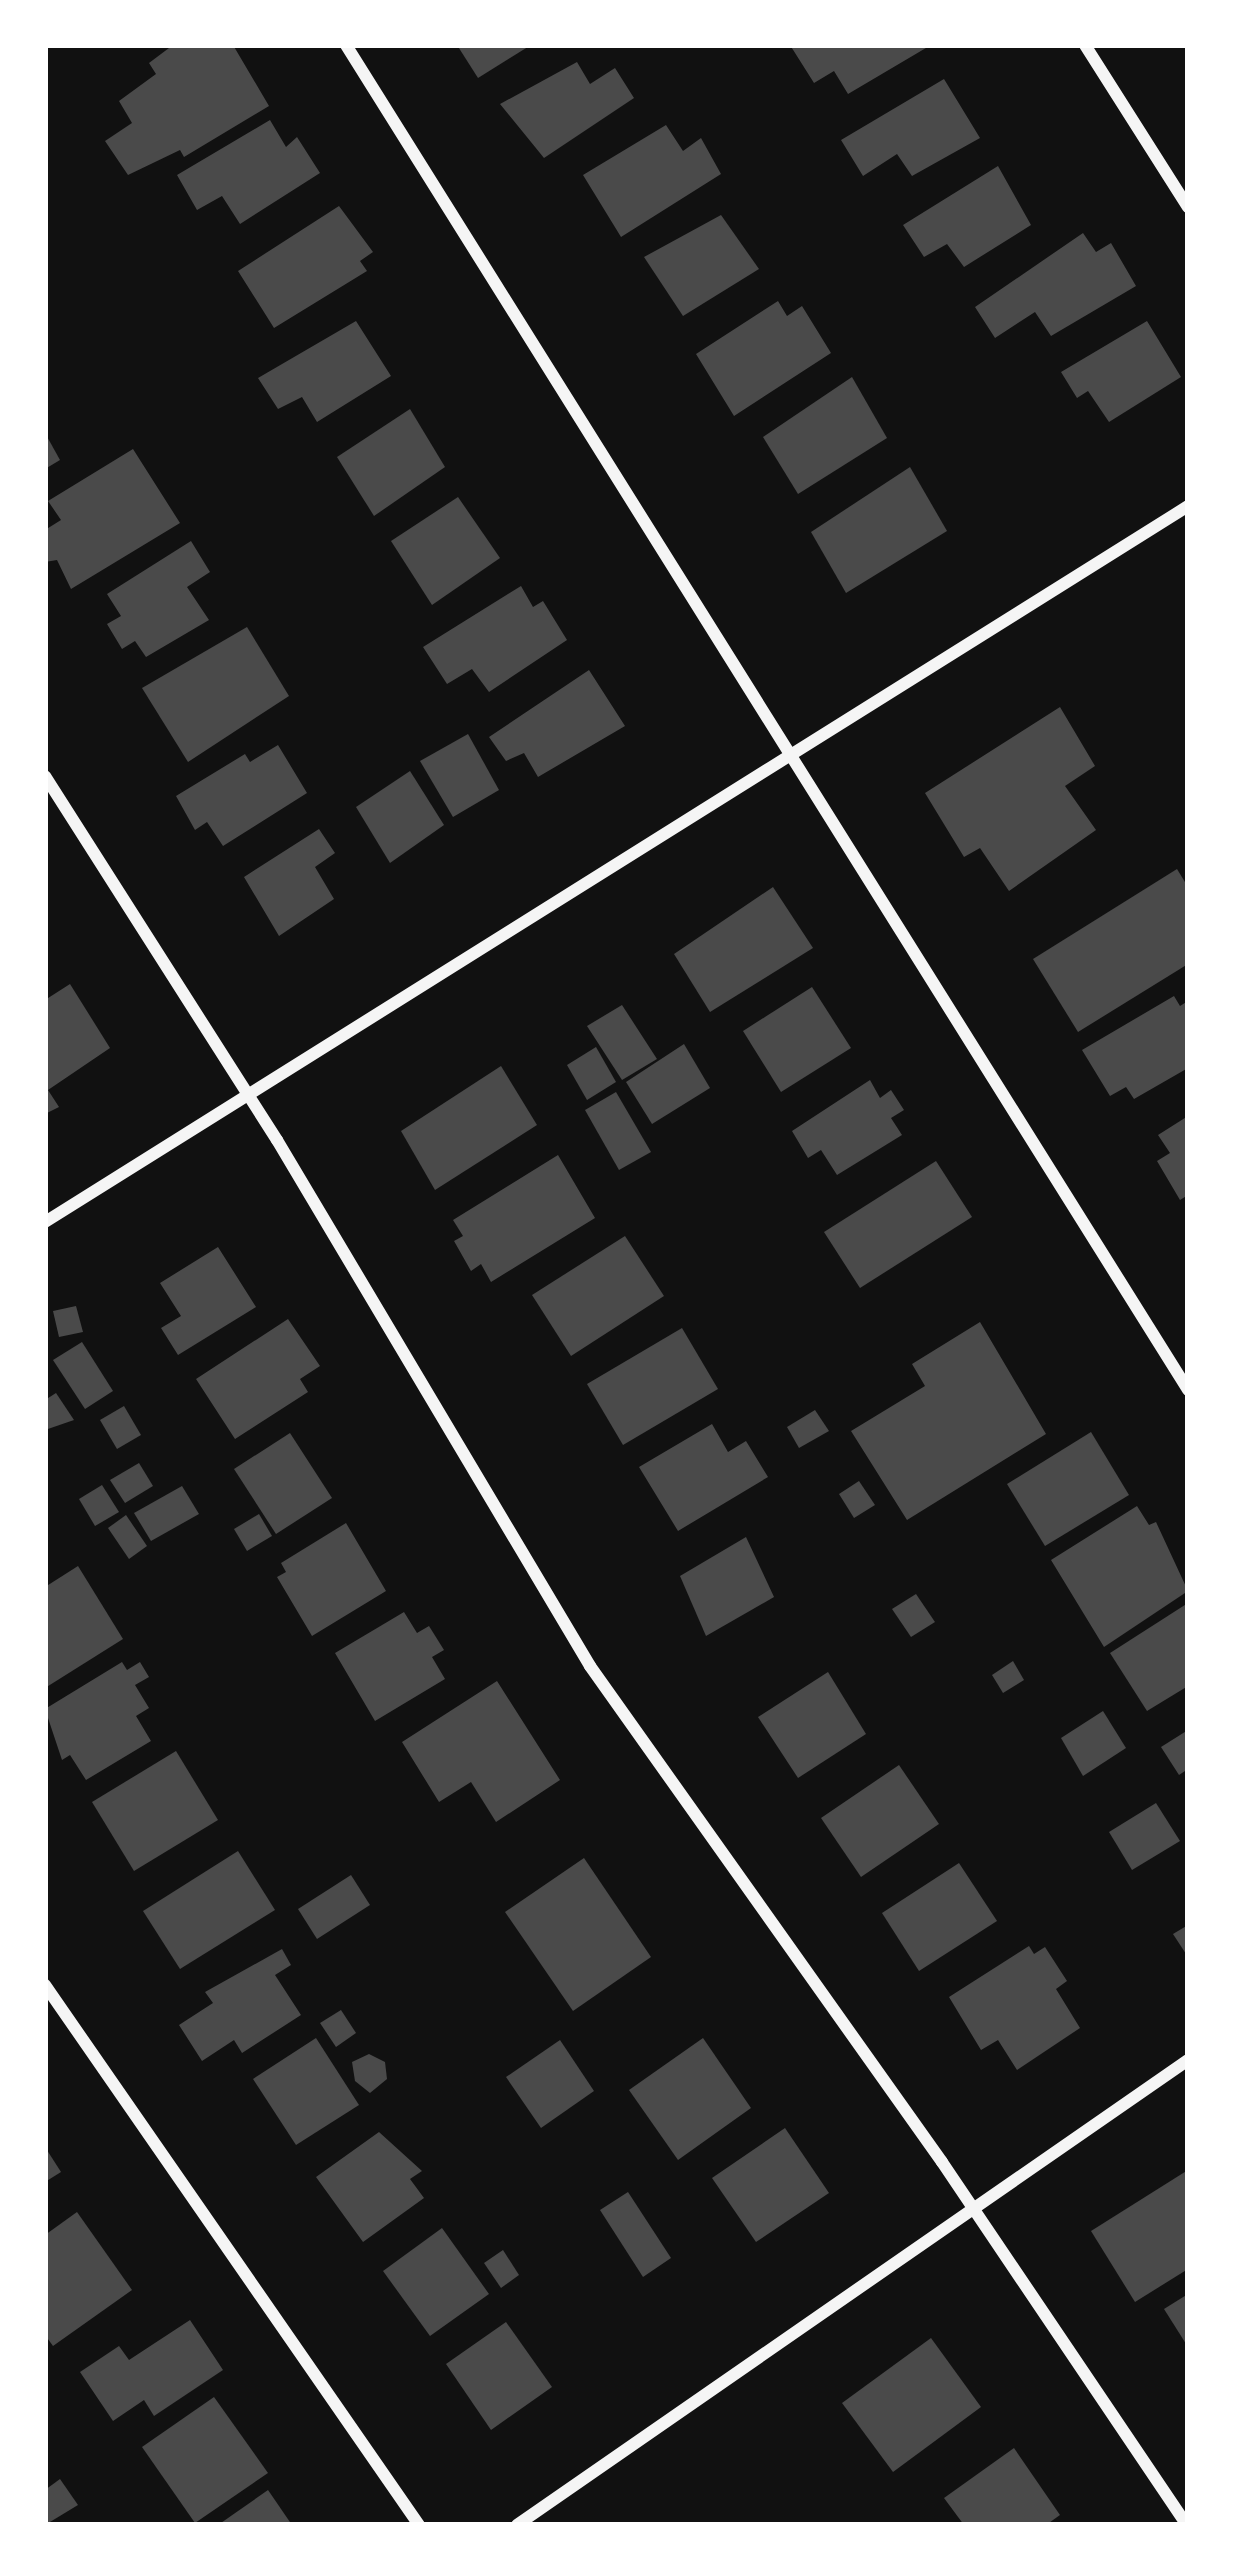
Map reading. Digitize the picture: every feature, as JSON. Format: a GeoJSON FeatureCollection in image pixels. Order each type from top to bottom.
{"type":"FeatureCollection","features":[{"type":"Feature","properties":{"kind":"street"},"geometry":{"type":"LineString","coordinates":[[346,45],[1188,1390]]}},
{"type":"Feature","properties":{"kind":"street"},"geometry":{"type":"LineString","coordinates":[[1085,45],[1188,206]]}},
{"type":"Feature","properties":{"kind":"street"},"geometry":{"type":"LineString","coordinates":[[45,1222],[1188,506]]}},
{"type":"Feature","properties":{"kind":"street"},"geometry":{"type":"LineString","coordinates":[[45,776],[247,1098],[590,1666],[971,2206],[1186,2525]]}},
{"type":"Feature","properties":{"kind":"street"},"geometry":{"type":"LineString","coordinates":[[45,1985],[419,2525]]}},
{"type":"Feature","properties":{"kind":"street"},"geometry":{"type":"LineString","coordinates":[[517,2525],[971,2206],[1188,2060]]}},
{"type":"Feature","properties":{"kind":"building"},"geometry":{"type":"Polygon","coordinates":[[[173,45],[233,45],[269,106],[184,157],[180,150],[128,175],[105,141],[132,123],[119,101],[156,74],[149,63],[173,45]]]}},
{"type":"Feature","properties":{"kind":"building"},"geometry":{"type":"Polygon","coordinates":[[[457,45],[531,45],[478,78],[457,45]]]}},
{"type":"Feature","properties":{"kind":"building"},"geometry":{"type":"Polygon","coordinates":[[[790,45],[931,45],[848,94],[834,71],[814,83],[790,45]]]}},
{"type":"Feature","properties":{"kind":"building"},"geometry":{"type":"Polygon","coordinates":[[[577,62],[590,84],[615,68],[634,98],[544,158],[500,104],[577,62]]]}},
{"type":"Feature","properties":{"kind":"building"},"geometry":{"type":"Polygon","coordinates":[[[944,79],[980,138],[912,176],[897,154],[863,176],[841,140],[944,79]]]}},
{"type":"Feature","properties":{"kind":"building"},"geometry":{"type":"Polygon","coordinates":[[[270,120],[286,147],[297,137],[320,173],[240,224],[222,196],[197,210],[177,175],[270,120]]]}},
{"type":"Feature","properties":{"kind":"building"},"geometry":{"type":"Polygon","coordinates":[[[666,125],[683,151],[701,138],[721,174],[621,237],[583,175],[666,125]]]}},
{"type":"Feature","properties":{"kind":"building"},"geometry":{"type":"Polygon","coordinates":[[[998,166],[1031,225],[964,267],[947,244],[924,257],[903,225],[998,166]]]}},
{"type":"Feature","properties":{"kind":"building"},"geometry":{"type":"Polygon","coordinates":[[[339,206],[373,252],[360,261],[367,271],[274,328],[238,271],[339,206]]]}},
{"type":"Feature","properties":{"kind":"building"},"geometry":{"type":"Polygon","coordinates":[[[721,215],[759,269],[683,316],[644,257],[721,215]]]}},
{"type":"Feature","properties":{"kind":"building"},"geometry":{"type":"Polygon","coordinates":[[[1083,233],[1096,252],[1111,243],[1136,286],[1051,336],[1035,312],[995,338],[975,307],[1083,233]]]}},
{"type":"Feature","properties":{"kind":"building"},"geometry":{"type":"Polygon","coordinates":[[[778,301],[787,316],[802,306],[831,353],[734,416],[696,354],[778,301]]]}},
{"type":"Feature","properties":{"kind":"building"},"geometry":{"type":"Polygon","coordinates":[[[356,321],[391,376],[317,422],[302,397],[278,409],[258,378],[356,321]]]}},
{"type":"Feature","properties":{"kind":"building"},"geometry":{"type":"Polygon","coordinates":[[[1147,321],[1181,377],[1109,422],[1088,391],[1077,398],[1061,372],[1147,321]]]}},
{"type":"Feature","properties":{"kind":"building"},"geometry":{"type":"Polygon","coordinates":[[[852,377],[887,438],[798,494],[763,437],[852,377]]]}},
{"type":"Feature","properties":{"kind":"building"},"geometry":{"type":"Polygon","coordinates":[[[410,409],[445,467],[374,516],[337,457],[410,409]]]}},
{"type":"Feature","properties":{"kind":"building"},"geometry":{"type":"Polygon","coordinates":[[[45,433],[60,460],[45,469],[45,433]]]}},
{"type":"Feature","properties":{"kind":"building"},"geometry":{"type":"Polygon","coordinates":[[[133,449],[180,523],[71,589],[57,560],[45,562],[45,530],[61,520],[48,501],[133,449]]]}},
{"type":"Feature","properties":{"kind":"building"},"geometry":{"type":"Polygon","coordinates":[[[910,467],[947,531],[846,593],[811,532],[910,467]]]}},
{"type":"Feature","properties":{"kind":"building"},"geometry":{"type":"Polygon","coordinates":[[[458,497],[500,558],[432,605],[391,541],[458,497]]]}},
{"type":"Feature","properties":{"kind":"building"},"geometry":{"type":"Polygon","coordinates":[[[191,541],[210,572],[187,587],[209,620],[146,657],[135,641],[122,649],[107,624],[121,616],[107,594],[191,541]]]}},
{"type":"Feature","properties":{"kind":"building"},"geometry":{"type":"Polygon","coordinates":[[[521,586],[533,607],[543,601],[567,640],[489,692],[472,669],[447,684],[423,647],[521,586]]]}},
{"type":"Feature","properties":{"kind":"building"},"geometry":{"type":"Polygon","coordinates":[[[247,627],[289,696],[188,762],[142,688],[247,627]]]}},
{"type":"Feature","properties":{"kind":"building"},"geometry":{"type":"Polygon","coordinates":[[[589,670],[625,726],[538,777],[524,753],[506,761],[489,737],[589,670]]]}},
{"type":"Feature","properties":{"kind":"building"},"geometry":{"type":"Polygon","coordinates":[[[1060,707],[1095,766],[1065,786],[1096,830],[1009,891],[980,848],[964,857],[925,793],[1060,707]]]}},
{"type":"Feature","properties":{"kind":"building"},"geometry":{"type":"Polygon","coordinates":[[[468,734],[499,790],[453,817],[420,761],[468,734]]]}},
{"type":"Feature","properties":{"kind":"building"},"geometry":{"type":"Polygon","coordinates":[[[278,745],[307,793],[223,846],[207,822],[195,830],[176,796],[245,754],[250,762],[278,745]]]}},
{"type":"Feature","properties":{"kind":"building"},"geometry":{"type":"Polygon","coordinates":[[[410,771],[444,825],[390,863],[356,807],[410,771]]]}},
{"type":"Feature","properties":{"kind":"building"},"geometry":{"type":"Polygon","coordinates":[[[319,829],[335,853],[315,867],[334,899],[279,936],[244,877],[319,829]]]}},
{"type":"Feature","properties":{"kind":"building"},"geometry":{"type":"Polygon","coordinates":[[[1177,869],[1188,887],[1188,964],[1078,1032],[1033,959],[1177,869]]]}},
{"type":"Feature","properties":{"kind":"building"},"geometry":{"type":"Polygon","coordinates":[[[773,887],[813,948],[710,1012],[674,954],[773,887]]]}},
{"type":"Feature","properties":{"kind":"building"},"geometry":{"type":"Polygon","coordinates":[[[70,984],[110,1048],[48,1090],[59,1107],[45,1114],[45,1000],[70,984]]]}},
{"type":"Feature","properties":{"kind":"building"},"geometry":{"type":"Polygon","coordinates":[[[812,987],[851,1048],[781,1092],[743,1031],[812,987]]]}},
{"type":"Feature","properties":{"kind":"building"},"geometry":{"type":"Polygon","coordinates":[[[1174,996],[1180,1006],[1188,1001],[1188,1068],[1134,1099],[1126,1087],[1110,1096],[1082,1050],[1174,996]]]}},
{"type":"Feature","properties":{"kind":"building"},"geometry":{"type":"Polygon","coordinates":[[[622,1005],[657,1059],[622,1080],[587,1026],[622,1005]]]}},
{"type":"Feature","properties":{"kind":"building"},"geometry":{"type":"Polygon","coordinates":[[[684,1044],[710,1088],[652,1124],[626,1082],[684,1044]]]}},
{"type":"Feature","properties":{"kind":"building"},"geometry":{"type":"Polygon","coordinates":[[[596,1047],[616,1082],[587,1100],[567,1065],[596,1047]]]}},
{"type":"Feature","properties":{"kind":"building"},"geometry":{"type":"Polygon","coordinates":[[[501,1066],[537,1125],[435,1190],[401,1131],[501,1066]]]}},
{"type":"Feature","properties":{"kind":"building"},"geometry":{"type":"Polygon","coordinates":[[[870,1080],[880,1098],[891,1090],[904,1110],[891,1118],[902,1135],[837,1175],[821,1150],[808,1158],[792,1131],[870,1080]]]}},
{"type":"Feature","properties":{"kind":"building"},"geometry":{"type":"Polygon","coordinates":[[[616,1092],[651,1152],[619,1170],[585,1110],[616,1092]]]}},
{"type":"Feature","properties":{"kind":"building"},"geometry":{"type":"Polygon","coordinates":[[[1188,1116],[1188,1195],[1180,1200],[1157,1161],[1170,1153],[1158,1135],[1188,1116]]]}},
{"type":"Feature","properties":{"kind":"building"},"geometry":{"type":"Polygon","coordinates":[[[558,1155],[595,1218],[491,1282],[481,1264],[471,1271],[454,1241],[463,1236],[453,1220],[558,1155]]]}},
{"type":"Feature","properties":{"kind":"building"},"geometry":{"type":"Polygon","coordinates":[[[936,1161],[972,1217],[860,1288],[824,1232],[936,1161]]]}},
{"type":"Feature","properties":{"kind":"building"},"geometry":{"type":"Polygon","coordinates":[[[625,1236],[664,1296],[571,1356],[532,1295],[625,1236]]]}},
{"type":"Feature","properties":{"kind":"building"},"geometry":{"type":"Polygon","coordinates":[[[218,1247],[256,1307],[178,1355],[161,1328],[181,1316],[160,1283],[218,1247]]]}},
{"type":"Feature","properties":{"kind":"building"},"geometry":{"type":"Polygon","coordinates":[[[76,1306],[83,1332],[59,1337],[53,1311],[76,1306]]]}},
{"type":"Feature","properties":{"kind":"building"},"geometry":{"type":"Polygon","coordinates":[[[288,1319],[320,1366],[300,1379],[308,1392],[235,1439],[196,1379],[288,1319]]]}},
{"type":"Feature","properties":{"kind":"building"},"geometry":{"type":"Polygon","coordinates":[[[980,1322],[1046,1434],[907,1520],[851,1431],[925,1386],[912,1364],[980,1322]]]}},
{"type":"Feature","properties":{"kind":"building"},"geometry":{"type":"Polygon","coordinates":[[[682,1328],[718,1389],[623,1445],[587,1384],[682,1328]]]}},
{"type":"Feature","properties":{"kind":"building"},"geometry":{"type":"Polygon","coordinates":[[[82,1342],[113,1391],[85,1409],[53,1360],[82,1342]]]}},
{"type":"Feature","properties":{"kind":"building"},"geometry":{"type":"Polygon","coordinates":[[[56,1393],[74,1420],[45,1430],[45,1400],[56,1393]]]}},
{"type":"Feature","properties":{"kind":"building"},"geometry":{"type":"Polygon","coordinates":[[[124,1406],[141,1435],[117,1449],[100,1420],[124,1406]]]}},
{"type":"Feature","properties":{"kind":"building"},"geometry":{"type":"Polygon","coordinates":[[[815,1410],[829,1431],[799,1448],[787,1427],[815,1410]]]}},
{"type":"Feature","properties":{"kind":"building"},"geometry":{"type":"Polygon","coordinates":[[[712,1424],[728,1452],[746,1441],[768,1477],[678,1531],[639,1467],[712,1424]]]}},
{"type":"Feature","properties":{"kind":"building"},"geometry":{"type":"Polygon","coordinates":[[[1091,1432],[1129,1495],[1045,1546],[1007,1484],[1091,1432]]]}},
{"type":"Feature","properties":{"kind":"building"},"geometry":{"type":"Polygon","coordinates":[[[290,1433],[332,1498],[276,1534],[234,1469],[290,1433]]]}},
{"type":"Feature","properties":{"kind":"building"},"geometry":{"type":"Polygon","coordinates":[[[139,1463],[153,1486],[125,1503],[110,1480],[139,1463]]]}},
{"type":"Feature","properties":{"kind":"building"},"geometry":{"type":"Polygon","coordinates":[[[859,1481],[875,1505],[854,1518],[839,1494],[859,1481]]]}},
{"type":"Feature","properties":{"kind":"building"},"geometry":{"type":"Polygon","coordinates":[[[102,1485],[119,1512],[95,1526],[79,1499],[102,1485]]]}},
{"type":"Feature","properties":{"kind":"building"},"geometry":{"type":"Polygon","coordinates":[[[182,1486],[199,1514],[151,1541],[134,1513],[182,1486]]]}},
{"type":"Feature","properties":{"kind":"building"},"geometry":{"type":"Polygon","coordinates":[[[1137,1506],[1149,1525],[1156,1522],[1188,1591],[1104,1647],[1051,1560],[1137,1506]]]}},
{"type":"Feature","properties":{"kind":"building"},"geometry":{"type":"Polygon","coordinates":[[[259,1514],[272,1536],[247,1551],[234,1529],[259,1514]]]}},
{"type":"Feature","properties":{"kind":"building"},"geometry":{"type":"Polygon","coordinates":[[[126,1515],[147,1546],[129,1559],[108,1528],[126,1515]]]}},
{"type":"Feature","properties":{"kind":"building"},"geometry":{"type":"Polygon","coordinates":[[[346,1523],[386,1591],[312,1636],[277,1577],[286,1572],[281,1563],[346,1523]]]}},
{"type":"Feature","properties":{"kind":"building"},"geometry":{"type":"Polygon","coordinates":[[[746,1537],[774,1597],[706,1636],[680,1576],[746,1537]]]}},
{"type":"Feature","properties":{"kind":"building"},"geometry":{"type":"Polygon","coordinates":[[[78,1566],[123,1639],[45,1688],[45,1587],[78,1566]]]}},
{"type":"Feature","properties":{"kind":"building"},"geometry":{"type":"Polygon","coordinates":[[[916,1594],[935,1622],[911,1637],[892,1609],[916,1594]]]}},
{"type":"Feature","properties":{"kind":"building"},"geometry":{"type":"Polygon","coordinates":[[[1188,1603],[1188,1686],[1147,1711],[1110,1653],[1188,1603]]]}},
{"type":"Feature","properties":{"kind":"building"},"geometry":{"type":"Polygon","coordinates":[[[404,1612],[417,1633],[429,1626],[444,1650],[432,1657],[445,1679],[375,1721],[335,1653],[404,1612]]]}},
{"type":"Feature","properties":{"kind":"building"},"geometry":{"type":"Polygon","coordinates":[[[1013,1661],[1024,1680],[1003,1693],[992,1675],[1013,1661]]]}},
{"type":"Feature","properties":{"kind":"building"},"geometry":{"type":"Polygon","coordinates":[[[122,1662],[127,1670],[140,1662],[149,1677],[135,1685],[149,1708],[136,1716],[151,1741],[86,1780],[70,1755],[62,1760],[45,1709],[122,1662]]]}},
{"type":"Feature","properties":{"kind":"building"},"geometry":{"type":"Polygon","coordinates":[[[828,1672],[866,1734],[798,1778],[758,1717],[828,1672]]]}},
{"type":"Feature","properties":{"kind":"building"},"geometry":{"type":"Polygon","coordinates":[[[497,1681],[560,1780],[496,1822],[471,1782],[439,1802],[402,1742],[497,1681]]]}},
{"type":"Feature","properties":{"kind":"building"},"geometry":{"type":"Polygon","coordinates":[[[1103,1711],[1126,1748],[1083,1776],[1061,1738],[1103,1711]]]}},
{"type":"Feature","properties":{"kind":"building"},"geometry":{"type":"Polygon","coordinates":[[[1188,1730],[1188,1769],[1179,1775],[1161,1747],[1188,1730]]]}},
{"type":"Feature","properties":{"kind":"building"},"geometry":{"type":"Polygon","coordinates":[[[176,1751],[218,1820],[134,1871],[92,1802],[176,1751]]]}},
{"type":"Feature","properties":{"kind":"building"},"geometry":{"type":"Polygon","coordinates":[[[899,1765],[939,1824],[861,1877],[821,1818],[899,1765]]]}},
{"type":"Feature","properties":{"kind":"building"},"geometry":{"type":"Polygon","coordinates":[[[1156,1803],[1180,1841],[1132,1870],[1109,1832],[1156,1803]]]}},
{"type":"Feature","properties":{"kind":"building"},"geometry":{"type":"Polygon","coordinates":[[[238,1851],[275,1910],[180,1969],[143,1911],[238,1851]]]}},
{"type":"Feature","properties":{"kind":"building"},"geometry":{"type":"Polygon","coordinates":[[[584,1858],[651,1957],[573,2011],[505,1912],[584,1858]]]}},
{"type":"Feature","properties":{"kind":"building"},"geometry":{"type":"Polygon","coordinates":[[[959,1863],[997,1921],[919,1971],[882,1913],[959,1863]]]}},
{"type":"Feature","properties":{"kind":"building"},"geometry":{"type":"Polygon","coordinates":[[[351,1875],[370,1905],[317,1939],[298,1909],[351,1875]]]}},
{"type":"Feature","properties":{"kind":"building"},"geometry":{"type":"Polygon","coordinates":[[[1188,1925],[1188,1957],[1173,1934],[1188,1925]]]}},
{"type":"Feature","properties":{"kind":"building"},"geometry":{"type":"Polygon","coordinates":[[[1029,1946],[1034,1954],[1045,1947],[1067,1981],[1056,1989],[1080,2028],[1017,2070],[998,2040],[981,2050],[949,1997],[1029,1946]]]}},
{"type":"Feature","properties":{"kind":"building"},"geometry":{"type":"Polygon","coordinates":[[[282,1949],[291,1965],[275,1975],[301,2015],[242,2053],[234,2040],[202,2061],[179,2025],[213,2003],[205,1992],[282,1949]]]}},
{"type":"Feature","properties":{"kind":"building"},"geometry":{"type":"Polygon","coordinates":[[[341,2010],[356,2033],[336,2047],[320,2023],[341,2010]]]}},
{"type":"Feature","properties":{"kind":"building"},"geometry":{"type":"Polygon","coordinates":[[[316,2038],[359,2105],[296,2145],[253,2079],[316,2038]]]}},
{"type":"Feature","properties":{"kind":"building"},"geometry":{"type":"Polygon","coordinates":[[[703,2038],[751,2108],[678,2160],[629,2090],[703,2038]]]}},
{"type":"Feature","properties":{"kind":"building"},"geometry":{"type":"Polygon","coordinates":[[[560,2040],[594,2091],[541,2128],[506,2077],[560,2040]]]}},
{"type":"Feature","properties":{"kind":"building"},"geometry":{"type":"Polygon","coordinates":[[[369,2054],[385,2062],[387,2079],[370,2093],[355,2081],[352,2062],[369,2054]]]}},
{"type":"Feature","properties":{"kind":"building"},"geometry":{"type":"Polygon","coordinates":[[[785,2128],[829,2193],[756,2242],[712,2178],[785,2128]]]}},
{"type":"Feature","properties":{"kind":"building"},"geometry":{"type":"Polygon","coordinates":[[[379,2132],[422,2171],[410,2179],[424,2198],[363,2242],[316,2177],[379,2132]]]}},
{"type":"Feature","properties":{"kind":"building"},"geometry":{"type":"Polygon","coordinates":[[[45,2147],[61,2172],[45,2182],[45,2147]]]}},
{"type":"Feature","properties":{"kind":"building"},"geometry":{"type":"Polygon","coordinates":[[[1188,2170],[1188,2269],[1135,2302],[1091,2231],[1188,2170]]]}},
{"type":"Feature","properties":{"kind":"building"},"geometry":{"type":"Polygon","coordinates":[[[628,2192],[671,2258],[643,2277],[600,2210],[628,2192]]]}},
{"type":"Feature","properties":{"kind":"building"},"geometry":{"type":"Polygon","coordinates":[[[77,2212],[132,2290],[53,2346],[45,2335],[45,2235],[77,2212]]]}},
{"type":"Feature","properties":{"kind":"building"},"geometry":{"type":"Polygon","coordinates":[[[442,2228],[489,2294],[430,2336],[383,2271],[442,2228]]]}},
{"type":"Feature","properties":{"kind":"building"},"geometry":{"type":"Polygon","coordinates":[[[503,2250],[519,2275],[501,2288],[484,2263],[503,2250]]]}},
{"type":"Feature","properties":{"kind":"building"},"geometry":{"type":"Polygon","coordinates":[[[1188,2294],[1188,2347],[1164,2309],[1188,2294]]]}},
{"type":"Feature","properties":{"kind":"building"},"geometry":{"type":"Polygon","coordinates":[[[190,2320],[223,2370],[154,2416],[144,2400],[113,2421],[80,2372],[119,2346],[129,2360],[190,2320]]]}},
{"type":"Feature","properties":{"kind":"building"},"geometry":{"type":"Polygon","coordinates":[[[506,2322],[552,2387],[491,2430],[446,2364],[506,2322]]]}},
{"type":"Feature","properties":{"kind":"building"},"geometry":{"type":"Polygon","coordinates":[[[931,2338],[981,2407],[893,2472],[842,2403],[931,2338]]]}},
{"type":"Feature","properties":{"kind":"building"},"geometry":{"type":"Polygon","coordinates":[[[214,2397],[268,2473],[195,2523],[142,2447],[214,2397]]]}},
{"type":"Feature","properties":{"kind":"building"},"geometry":{"type":"Polygon","coordinates":[[[1014,2448],[1060,2515],[1046,2525],[964,2525],[944,2498],[1014,2448]]]}},
{"type":"Feature","properties":{"kind":"building"},"geometry":{"type":"Polygon","coordinates":[[[60,2479],[78,2505],[45,2525],[45,2490],[60,2479]]]}},
{"type":"Feature","properties":{"kind":"building"},"geometry":{"type":"Polygon","coordinates":[[[268,2490],[292,2525],[218,2525],[268,2490]]]}}]}
